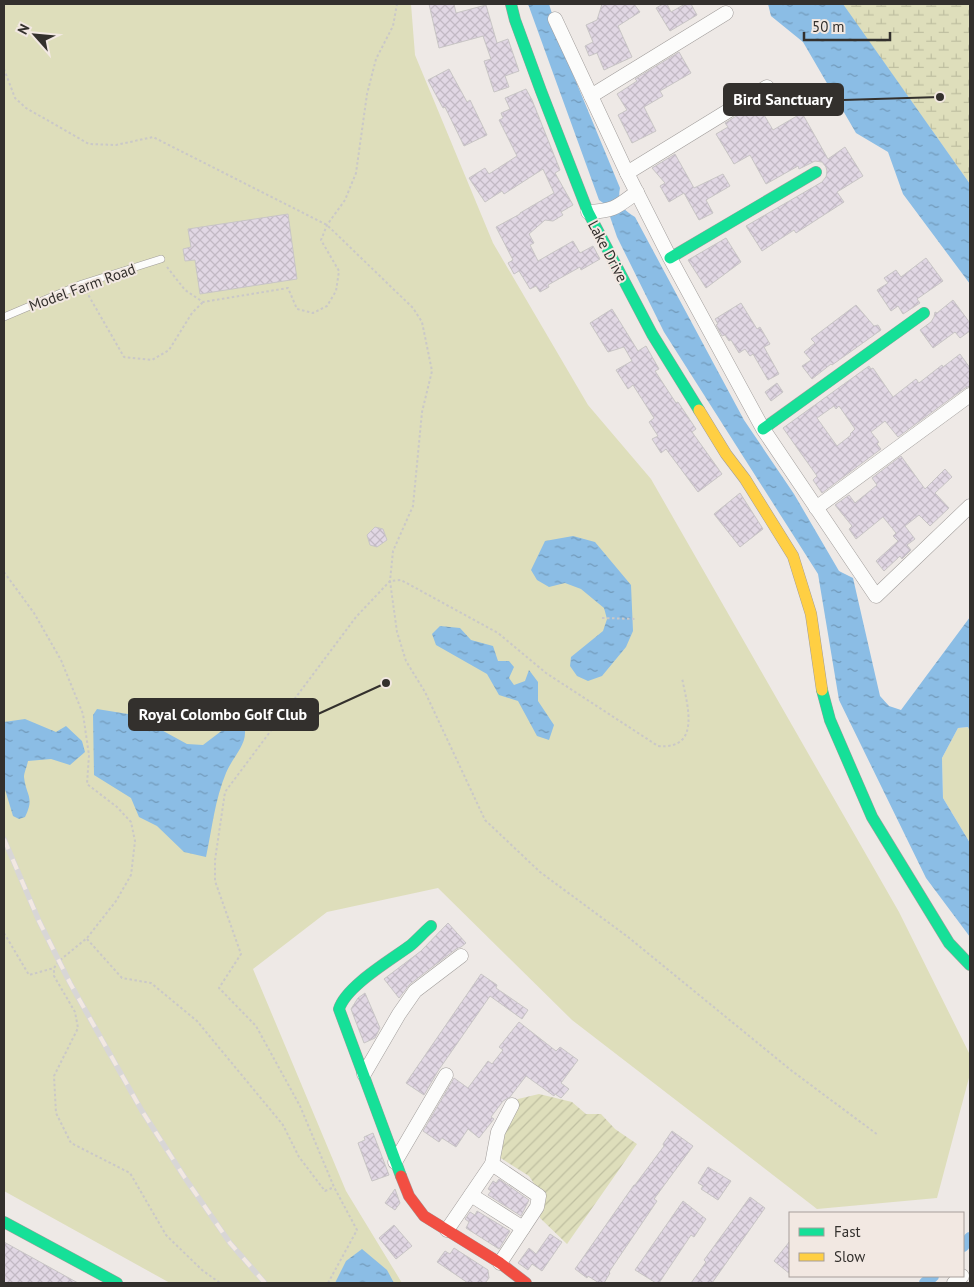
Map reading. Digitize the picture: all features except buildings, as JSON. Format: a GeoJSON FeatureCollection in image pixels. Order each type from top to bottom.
{"type":"FeatureCollection","features":[{"type":"Feature","properties":{"kind":"street","name":"Lake Drive"},"geometry":{"type":"LineString","coordinates":[[511,4],[541,91],[588,212],[652,334],[726,454],[745,479],[793,556],[811,614],[822,694],[872,817],[949,943],[970,965]]}},
{"type":"Feature","properties":{"kind":"street"},"geometry":{"type":"LineString","coordinates":[[591,96],[726,13]]}},
{"type":"Feature","properties":{"kind":"street"},"geometry":{"type":"LineString","coordinates":[[555,19],[670,258],[763,430],[876,596],[970,506]]}},
{"type":"Feature","properties":{"kind":"street"},"geometry":{"type":"LineString","coordinates":[[627,172],[767,87]]}},
{"type":"Feature","properties":{"kind":"street"},"geometry":{"type":"LineString","coordinates":[[670,258],[816,172]]}},
{"type":"Feature","properties":{"kind":"street"},"geometry":{"type":"LineString","coordinates":[[588,212],[606,211],[618,207],[637,192]]}},
{"type":"Feature","properties":{"kind":"street"},"geometry":{"type":"LineString","coordinates":[[763,430],[924,313]]}},
{"type":"Feature","properties":{"kind":"street"},"geometry":{"type":"LineString","coordinates":[[816,508],[970,395]]}},
{"type":"Feature","properties":{"kind":"street"},"geometry":{"type":"LineString","coordinates":[[430,926],[413,944],[350,990],[340,1002],[339,1009],[409,1196],[424,1216],[500,1263],[520,1282]]}},
{"type":"Feature","properties":{"kind":"street"},"geometry":{"type":"LineString","coordinates":[[364,1074],[399,1014],[415,991],[460,956]]}},
{"type":"Feature","properties":{"kind":"street"},"geometry":{"type":"LineString","coordinates":[[395,1162],[446,1075]]}},
{"type":"Feature","properties":{"kind":"street"},"geometry":{"type":"LineString","coordinates":[[447,1230],[492,1164],[498,1132],[512,1105]]}},
{"type":"Feature","properties":{"kind":"street"},"geometry":{"type":"LineString","coordinates":[[492,1164],[539,1196],[538,1207],[500,1263]]}},
{"type":"Feature","properties":{"kind":"street"},"geometry":{"type":"LineString","coordinates":[[471,1195],[524,1228]]}},
{"type":"Feature","properties":{"kind":"street"},"geometry":{"type":"LineString","coordinates":[[4,1222],[112,1282]]}},
{"type":"Feature","properties":{"kind":"lane","name":"Model Farm Road"},"geometry":{"type":"LineString","coordinates":[[4,317],[82,284],[161,259]]}},
{"type":"Feature","properties":{"kind":"path"},"geometry":{"type":"LineString","coordinates":[[82,284],[124,357],[152,360],[169,350],[192,313],[203,302],[288,288],[297,309],[314,313],[327,306],[336,291],[339,271],[321,240],[327,225],[345,200],[356,173],[367,94],[376,59],[393,26],[397,4]]}},
{"type":"Feature","properties":{"kind":"path"},"geometry":{"type":"LineString","coordinates":[[4,69],[15,98],[20,103],[89,144],[116,145],[153,137],[327,225],[413,308],[422,322],[432,372],[422,412],[413,506],[393,551],[390,581],[398,632],[406,661],[425,692],[485,820],[540,872],[628,937],[792,1071],[878,1135]]}},
{"type":"Feature","properties":{"kind":"path"},"geometry":{"type":"LineString","coordinates":[[161,259],[185,290],[203,302]]}},
{"type":"Feature","properties":{"kind":"path"},"geometry":{"type":"LineString","coordinates":[[4,572],[34,613],[60,660],[83,714],[89,755],[87,784],[118,807],[131,822],[135,841],[131,874],[116,901],[86,938],[59,961],[54,968],[54,976],[75,1012],[78,1028],[54,1076],[56,1113],[71,1143],[130,1173],[166,1235],[202,1270],[220,1283]]}},
{"type":"Feature","properties":{"kind":"path"},"geometry":{"type":"LineString","coordinates":[[328,1283],[357,1230],[334,1187],[300,1106],[256,1026],[218,988],[241,954],[215,881],[215,860],[225,792],[356,617],[390,581],[401,580],[498,633],[546,673],[658,746],[669,747],[682,742],[687,733],[689,713],[682,678]]}},
{"type":"Feature","properties":{"kind":"path"},"geometry":{"type":"LineString","coordinates":[[602,618],[637,619]]}},
{"type":"Feature","properties":{"kind":"path"},"geometry":{"type":"LineString","coordinates":[[4,933],[30,975],[54,968]]}},
{"type":"Feature","properties":{"kind":"path"},"geometry":{"type":"LineString","coordinates":[[86,938],[122,978],[151,982],[197,1021],[283,1125],[299,1157],[325,1190],[334,1187]]}},
{"type":"Feature","properties":{"kind":"green space"},"geometry":{"type":"Polygon","coordinates":[[[4,4],[411,4],[415,55],[493,243],[588,405],[651,479],[899,912],[970,1055],[970,1074],[937,1198],[817,1209],[572,1020],[438,888],[327,912],[253,969],[346,1191],[402,1283],[170,1283],[4,1191],[4,4]]]}},
{"type":"Feature","properties":{"kind":"green space"},"geometry":{"type":"Polygon","coordinates":[[[843,4],[970,4],[970,184],[847,11],[843,4]]]}},
{"type":"Feature","properties":{"kind":"green space"},"geometry":{"type":"Polygon","coordinates":[[[969,727],[970,843],[943,798],[942,758],[958,728],[969,727]]]}},
{"type":"Feature","properties":{"kind":"green space"},"geometry":{"type":"Polygon","coordinates":[[[539,1094],[572,1102],[586,1114],[601,1114],[615,1129],[637,1144],[567,1244],[540,1218],[541,1194],[529,1176],[496,1155],[501,1129],[518,1099],[539,1094]]]}},
{"type":"Feature","properties":{"kind":"water"},"geometry":{"type":"Polygon","coordinates":[[[528,4],[549,4],[565,55],[620,188],[620,202],[627,212],[635,217],[744,420],[794,494],[839,571],[853,578],[880,696],[889,706],[901,710],[970,617],[970,731],[968,727],[958,728],[942,758],[943,798],[970,843],[970,937],[926,878],[839,700],[818,574],[664,332],[617,237],[606,205],[599,200],[528,4]]]}},
{"type":"Feature","properties":{"kind":"water"},"geometry":{"type":"Polygon","coordinates":[[[768,4],[843,4],[970,184],[970,284],[903,194],[888,152],[856,133],[803,42],[771,16],[768,4]]]}},
{"type":"Feature","properties":{"kind":"water"},"geometry":{"type":"Polygon","coordinates":[[[573,536],[595,542],[631,585],[633,631],[626,647],[602,676],[588,681],[577,676],[570,666],[571,657],[603,631],[607,619],[604,608],[581,589],[565,583],[549,587],[537,580],[531,570],[545,541],[573,536]]]}},
{"type":"Feature","properties":{"kind":"water"},"geometry":{"type":"Polygon","coordinates":[[[440,626],[460,628],[471,640],[493,646],[498,661],[509,661],[514,667],[509,678],[514,685],[525,681],[529,670],[538,682],[538,701],[554,725],[549,740],[537,736],[518,701],[499,695],[487,674],[436,645],[432,634],[440,626]]]}},
{"type":"Feature","properties":{"kind":"water"},"geometry":{"type":"Polygon","coordinates":[[[97,709],[134,715],[187,744],[203,745],[224,729],[240,727],[245,731],[243,742],[222,783],[206,857],[184,852],[157,826],[139,817],[131,798],[94,775],[93,715],[97,709]]]}},
{"type":"Feature","properties":{"kind":"water"},"geometry":{"type":"Polygon","coordinates":[[[25,719],[56,732],[66,726],[82,741],[85,752],[70,765],[51,759],[28,761],[24,777],[30,801],[25,817],[19,819],[13,816],[4,786],[4,722],[25,719]]]}},
{"type":"Feature","properties":{"kind":"water"},"geometry":{"type":"Polygon","coordinates":[[[362,1249],[387,1270],[394,1283],[335,1283],[346,1261],[362,1249]]]}},
{"type":"Feature","properties":{"kind":"waterway"},"geometry":{"type":"LineString","coordinates":[[964,1245],[970,1238]]}},
{"type":"Feature","properties":{"kind":"waterway"},"geometry":{"type":"LineString","coordinates":[[925,1283],[932,1277]]}},
{"type":"Feature","properties":{"kind":"railway"},"geometry":{"type":"LineString","coordinates":[[4,839],[39,921],[70,983],[142,1111],[230,1243],[265,1283]]}},
{"type":"Feature","properties":{"kind":"traffic: fast"},"geometry":{"type":"LineString","coordinates":[[511,4],[541,91],[588,212],[652,334],[699,410]]}},
{"type":"Feature","properties":{"kind":"traffic: fast"},"geometry":{"type":"LineString","coordinates":[[670,258],[816,172]]}},
{"type":"Feature","properties":{"kind":"traffic: fast"},"geometry":{"type":"LineString","coordinates":[[763,429],[924,313]]}},
{"type":"Feature","properties":{"kind":"traffic: fast"},"geometry":{"type":"LineString","coordinates":[[822,690],[830,720],[872,817],[949,943],[970,965]]}},
{"type":"Feature","properties":{"kind":"traffic: fast"},"geometry":{"type":"LineString","coordinates":[[401,1176],[339,1009],[350,991],[411,945],[431,926]]}},
{"type":"Feature","properties":{"kind":"traffic: fast"},"geometry":{"type":"LineString","coordinates":[[4,1222],[117,1283]]}},
{"type":"Feature","properties":{"kind":"traffic: slow"},"geometry":{"type":"LineString","coordinates":[[699,410],[793,556],[811,614],[822,690]]}},
{"type":"Feature","properties":{"kind":"traffic: jam"},"geometry":{"type":"LineString","coordinates":[[401,1176],[409,1196],[424,1216],[500,1263],[526,1283]]}},
{"type":"Feature","properties":{"kind":"place","name":"Bird Sanctuary"},"geometry":{"type":"Point","coordinates":[940,97]}},
{"type":"Feature","properties":{"kind":"place","name":"Royal Colombo Golf Club"},"geometry":{"type":"Point","coordinates":[386,683]}}]}
